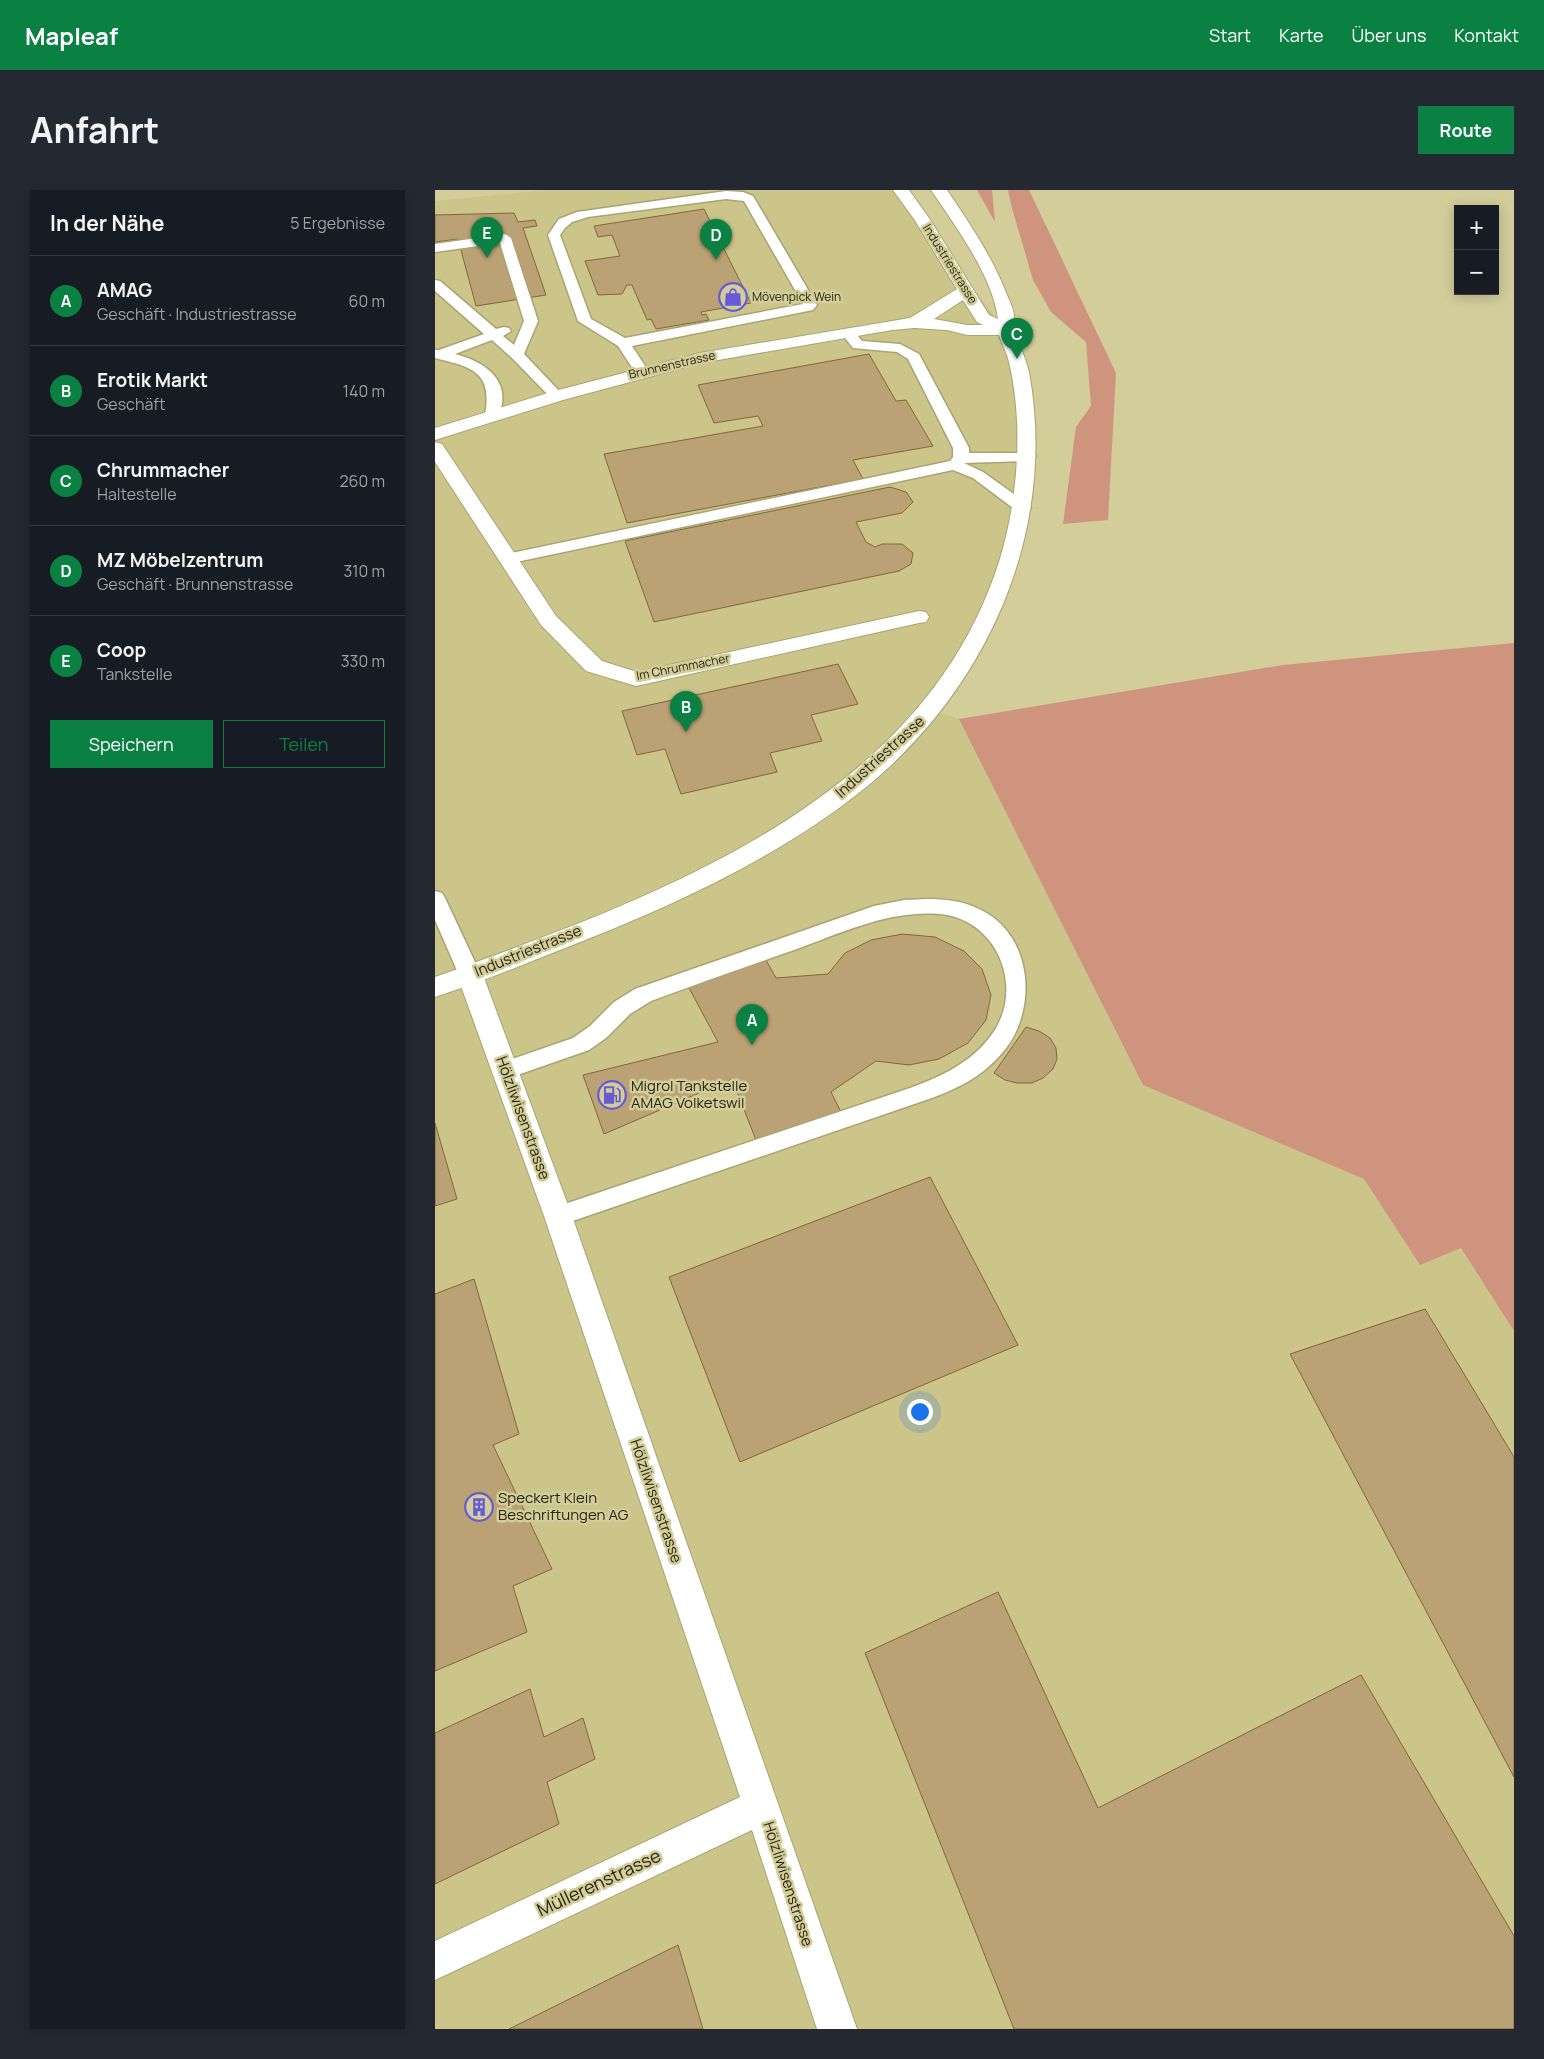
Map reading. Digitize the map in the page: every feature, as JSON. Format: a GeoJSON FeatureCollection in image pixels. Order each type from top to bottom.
{"type":"FeatureCollection","features":[{"type":"Feature","properties":{"kind":"street","name":"Industriestrasse"},"geometry":{"type":"LineString","coordinates":[[901,190],[983,318],[1006,330]]}},
{"type":"Feature","properties":{"kind":"street","name":"Industriestrasse"},"geometry":{"type":"LineString","coordinates":[[435,988],[635,908],[691,883],[809,817],[863,777],[909,734],[931,710],[971,653],[1007,577],[1023,508],[1028,456],[1023,390],[1017,359],[1006,330],[1006,316],[983,259],[939,190]]}},
{"type":"Feature","properties":{"kind":"street","name":"Brunnenstrasse"},"geometry":{"type":"LineString","coordinates":[[915,323],[966,290]]}},
{"type":"Feature","properties":{"kind":"street","name":"Brunnenstrasse"},"geometry":{"type":"LineString","coordinates":[[435,434],[557,396],[700,358],[848,332],[915,323],[947,325],[967,330],[1006,330]]}},
{"type":"Feature","properties":{"kind":"street","name":"Im Chrummacher"},"geometry":{"type":"LineString","coordinates":[[435,448],[547,620],[594,666],[636,679],[919,617]]}},
{"type":"Feature","properties":{"kind":"street","name":"Hölzliwisenstrasse"},"geometry":{"type":"LineString","coordinates":[[470,974],[558,1216],[837,2029]]}},
{"type":"Feature","properties":{"kind":"street","name":"Müllerenstrasse"},"geometry":{"type":"LineString","coordinates":[[435,1961],[762,1806]]}},
{"type":"Feature","properties":{"kind":"lane"},"geometry":{"type":"LineString","coordinates":[[623,343],[808,308],[809,305],[749,200],[743,196],[726,195],[588,213],[573,216],[563,221],[554,235],[585,321],[623,343],[642,372]]}},
{"type":"Feature","properties":{"kind":"lane"},"geometry":{"type":"LineString","coordinates":[[435,248],[505,238],[531,321],[517,355]]}},
{"type":"Feature","properties":{"kind":"lane"},"geometry":{"type":"LineString","coordinates":[[435,284],[517,355],[557,396]]}},
{"type":"Feature","properties":{"kind":"lane"},"geometry":{"type":"LineString","coordinates":[[437,354],[531,321]]}},
{"type":"Feature","properties":{"kind":"lane"},"geometry":{"type":"LineString","coordinates":[[848,332],[858,345],[900,348],[915,357],[961,448],[958,462]]}},
{"type":"Feature","properties":{"kind":"lane"},"geometry":{"type":"LineString","coordinates":[[437,354],[465,361],[480,370],[491,381],[495,395],[492,415]]}},
{"type":"Feature","properties":{"kind":"lane"},"geometry":{"type":"LineString","coordinates":[[507,559],[958,462],[1028,456]]}},
{"type":"Feature","properties":{"kind":"lane"},"geometry":{"type":"LineString","coordinates":[[958,462],[1023,508]]}},
{"type":"Feature","properties":{"kind":"lane"},"geometry":{"type":"LineString","coordinates":[[435,898],[470,974]]}},
{"type":"Feature","properties":{"kind":"lane"},"geometry":{"type":"LineString","coordinates":[[506,1070],[581,1044],[622,1008],[643,994],[881,911],[913,906],[944,907],[972,914],[993,928],[1006,947],[1015,972],[1015,1001],[1007,1029],[993,1049],[972,1068],[948,1082],[918,1094],[558,1216]]}},
{"type":"Feature","properties":{"kind":"shaded area"},"geometry":{"type":"Polygon","coordinates":[[[544,190],[901,190],[933,239],[1006,330],[1017,359],[1020,525],[931,710],[959,719],[1143,1085],[1364,1179],[1420,1265],[1461,1248],[1514,1331],[1514,2029],[435,2029],[435,201],[544,190]]]}},
{"type":"Feature","properties":{"kind":"shaded area"},"geometry":{"type":"Polygon","coordinates":[[[977,190],[992,190],[995,222],[977,190]]]}},
{"type":"Feature","properties":{"kind":"shaded area"},"geometry":{"type":"Polygon","coordinates":[[[1008,190],[1029,190],[1116,373],[1108,520],[1063,524],[1076,427],[1091,406],[1086,342],[1051,312],[1033,280],[1008,190]]]}},
{"type":"Feature","properties":{"kind":"shaded area"},"geometry":{"type":"Polygon","coordinates":[[[1514,643],[1514,1331],[1461,1248],[1420,1265],[1364,1179],[1143,1085],[959,719],[1283,665],[1514,643]]]}},
{"type":"Feature","properties":{"kind":"building"},"geometry":{"type":"Polygon","coordinates":[[[704,209],[751,303],[701,312],[702,315],[706,314],[709,320],[656,329],[651,319],[647,320],[632,285],[627,285],[622,294],[598,295],[585,261],[620,256],[612,235],[598,237],[594,226],[704,209]]]}},
{"type":"Feature","properties":{"kind":"building"},"geometry":{"type":"Polygon","coordinates":[[[514,213],[518,222],[535,220],[537,226],[523,228],[546,295],[476,306],[458,239],[435,242],[435,215],[514,213]]]}},
{"type":"Feature","properties":{"kind":"building"},"geometry":{"type":"Polygon","coordinates":[[[869,354],[896,401],[906,400],[933,446],[853,460],[863,479],[627,523],[604,454],[763,426],[758,416],[714,423],[698,385],[869,354]]]}},
{"type":"Feature","properties":{"kind":"building"},"geometry":{"type":"Polygon","coordinates":[[[890,487],[906,492],[913,502],[902,513],[856,522],[866,542],[875,547],[882,544],[902,544],[913,553],[911,564],[899,571],[654,622],[625,541],[890,487]]]}},
{"type":"Feature","properties":{"kind":"building"},"geometry":{"type":"Polygon","coordinates":[[[838,664],[858,704],[811,715],[822,741],[770,753],[777,772],[681,794],[665,749],[637,755],[622,711],[838,664]]]}},
{"type":"Feature","properties":{"kind":"building"},"geometry":{"type":"Polygon","coordinates":[[[902,934],[935,937],[964,951],[982,969],[991,995],[986,1020],[968,1043],[939,1059],[909,1065],[876,1061],[831,1092],[841,1112],[756,1140],[732,1079],[604,1134],[583,1075],[718,1042],[688,986],[766,960],[776,978],[828,974],[845,953],[871,940],[902,934]]]}},
{"type":"Feature","properties":{"kind":"building"},"geometry":{"type":"Polygon","coordinates":[[[1026,1027],[1039,1031],[1050,1038],[1056,1048],[1057,1059],[1053,1069],[1043,1078],[1032,1083],[1017,1083],[1005,1080],[994,1073],[1026,1027]]]}},
{"type":"Feature","properties":{"kind":"building"},"geometry":{"type":"Polygon","coordinates":[[[435,1123],[457,1199],[435,1206],[435,1123]]]}},
{"type":"Feature","properties":{"kind":"building"},"geometry":{"type":"Polygon","coordinates":[[[930,1177],[1018,1345],[740,1462],[669,1277],[930,1177]]]}},
{"type":"Feature","properties":{"kind":"building","name":"Speckert Klein Beschriftungen AG"},"geometry":{"type":"Polygon","coordinates":[[[474,1279],[519,1434],[493,1445],[552,1569],[513,1586],[527,1632],[435,1671],[435,1294],[474,1279]]]}},
{"type":"Feature","properties":{"kind":"building"},"geometry":{"type":"Polygon","coordinates":[[[1425,1309],[1514,1457],[1514,1777],[1290,1354],[1425,1309]]]}},
{"type":"Feature","properties":{"kind":"building"},"geometry":{"type":"Polygon","coordinates":[[[998,1592],[1098,1808],[1361,1675],[1514,1936],[1514,2029],[1014,2029],[865,1653],[998,1592]]]}},
{"type":"Feature","properties":{"kind":"building"},"geometry":{"type":"Polygon","coordinates":[[[530,1689],[544,1737],[583,1718],[595,1759],[547,1782],[559,1824],[435,1884],[435,1733],[530,1689]]]}},
{"type":"Feature","properties":{"kind":"building"},"geometry":{"type":"Polygon","coordinates":[[[678,1945],[703,2029],[509,2029],[678,1945]]]}},
{"type":"Feature","properties":{"kind":"place","name":"Coop"},"geometry":{"type":"Point","coordinates":[487,258]}},
{"type":"Feature","properties":{"kind":"place","name":"MZ Möbelzentrum"},"geometry":{"type":"Point","coordinates":[716,260]}},
{"type":"Feature","properties":{"kind":"place","name":"Mövenpick Wein"},"geometry":{"type":"Point","coordinates":[733,297]}},
{"type":"Feature","properties":{"kind":"place","name":"Chrummacher"},"geometry":{"type":"Point","coordinates":[1017,359]}},
{"type":"Feature","properties":{"kind":"place","name":"Erotik Markt"},"geometry":{"type":"Point","coordinates":[686,732]}},
{"type":"Feature","properties":{"kind":"place","name":"AMAG"},"geometry":{"type":"Point","coordinates":[752,1045]}},
{"type":"Feature","properties":{"kind":"place","name":"Migrol Tankstelle AMAG Volketswil"},"geometry":{"type":"Point","coordinates":[612,1095]}},
{"type":"Feature","properties":{"kind":"place","name":"Speckert Klein Beschriftungen AG"},"geometry":{"type":"Point","coordinates":[479,1507]}}]}
